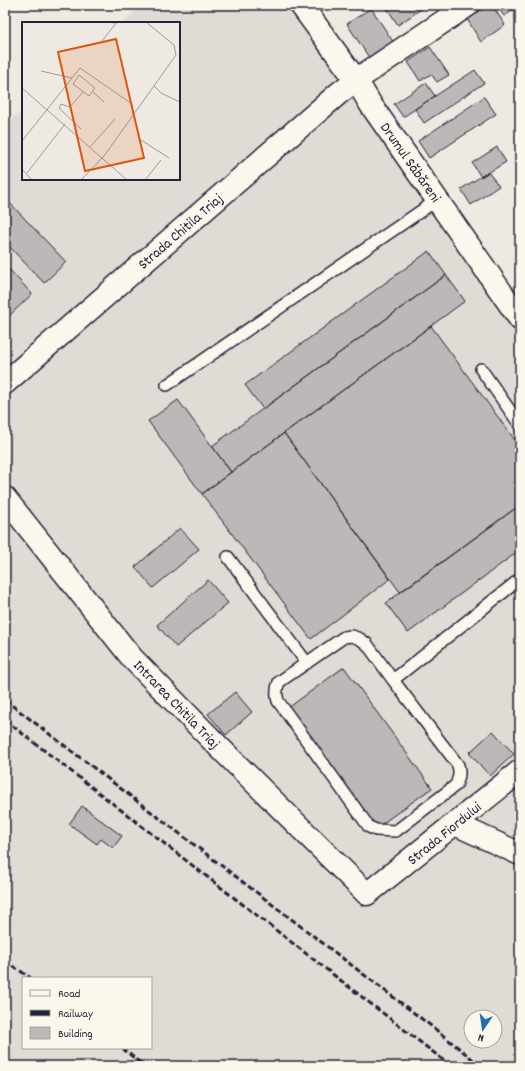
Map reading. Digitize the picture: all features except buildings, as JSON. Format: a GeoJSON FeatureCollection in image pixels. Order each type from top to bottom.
{"type":"FeatureCollection","features":[{"type":"Feature","properties":{"kind":"street","name":"Drumul Săbăreni"},"geometry":{"type":"LineString","coordinates":[[301,5],[356,80],[371,105],[520,319]]}},
{"type":"Feature","properties":{"kind":"street","name":"Strada Chitila Triaj"},"geometry":{"type":"LineString","coordinates":[[6,384],[339,93],[468,5]]}},
{"type":"Feature","properties":{"kind":"street","name":"Intrarea Chitila Triaj"},"geometry":{"type":"LineString","coordinates":[[5,498],[132,658],[367,894]]}},
{"type":"Feature","properties":{"kind":"street","name":"Strada Fiordului"},"geometry":{"type":"LineString","coordinates":[[367,894],[520,771]]}},
{"type":"Feature","properties":{"kind":"street"},"geometry":{"type":"LineString","coordinates":[[455,824],[520,854]]}},
{"type":"Feature","properties":{"kind":"lane"},"geometry":{"type":"LineString","coordinates":[[167,384],[437,200]]}},
{"type":"Feature","properties":{"kind":"lane"},"geometry":{"type":"LineString","coordinates":[[481,370],[520,425]]}},
{"type":"Feature","properties":{"kind":"lane"},"geometry":{"type":"LineString","coordinates":[[228,557],[306,663]]}},
{"type":"Feature","properties":{"kind":"lane"},"geometry":{"type":"LineString","coordinates":[[393,680],[520,580]]}},
{"type":"Feature","properties":{"kind":"lane"},"geometry":{"type":"LineString","coordinates":[[352,636],[360,638],[367,644],[393,680],[458,765],[459,771],[459,777],[456,785],[396,831],[376,830],[369,827],[278,701],[276,694],[279,682],[344,637],[352,636]]}},
{"type":"Feature","properties":{"kind":"shaded area"},"geometry":{"type":"Polygon","coordinates":[[[143,5],[314,5],[520,303],[520,1066],[5,1066],[5,125],[22,111],[22,180],[180,180],[180,22],[123,22],[143,5]]]}},
{"type":"Feature","properties":{"kind":"railway"},"geometry":{"type":"LineString","coordinates":[[5,700],[435,1029],[481,1066]]}},
{"type":"Feature","properties":{"kind":"railway"},"geometry":{"type":"LineString","coordinates":[[5,720],[451,1066]]}},
{"type":"Feature","properties":{"kind":"railway"},"geometry":{"type":"LineString","coordinates":[[5,961],[29,977]]}},
{"type":"Feature","properties":{"kind":"railway"},"geometry":{"type":"LineString","coordinates":[[123,1049],[144,1066]]}}]}
